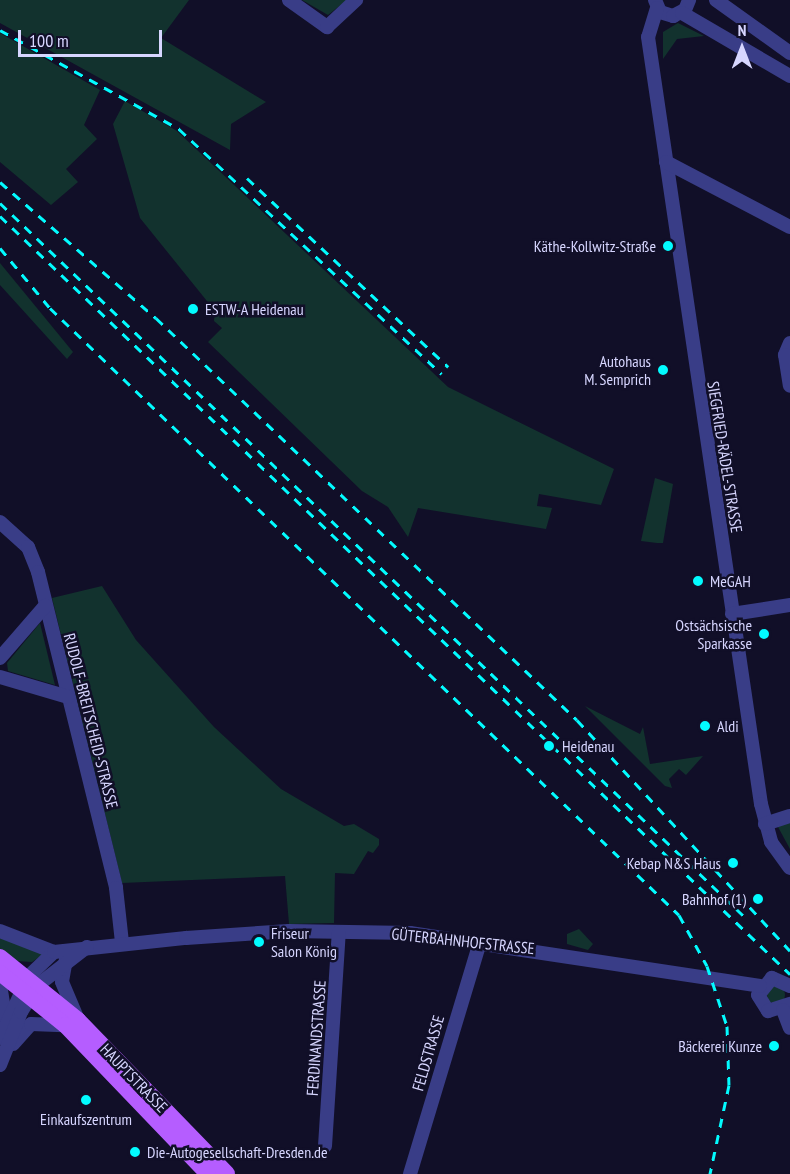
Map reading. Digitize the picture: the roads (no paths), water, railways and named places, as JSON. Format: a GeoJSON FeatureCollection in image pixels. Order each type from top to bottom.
{"type":"FeatureCollection","features":[{"type":"Feature","properties":{"kind":"main road"},"geometry":{"type":"LineString","coordinates":[[0,957],[30,986]]}},
{"type":"Feature","properties":{"kind":"main road"},"geometry":{"type":"LineString","coordinates":[[0,973],[30,986]]}},
{"type":"Feature","properties":{"kind":"main road","name":"HAUPTSTRASSE"},"geometry":{"type":"LineString","coordinates":[[30,986],[227,1174]]}},
{"type":"Feature","properties":{"kind":"main road","name":"HAUPTSTRASSE"},"geometry":{"type":"LineString","coordinates":[[71,1023],[208,1174]]}},
{"type":"Feature","properties":{"kind":"street"},"geometry":{"type":"LineString","coordinates":[[289,0],[327,27],[356,0]]}},
{"type":"Feature","properties":{"kind":"street"},"geometry":{"type":"LineString","coordinates":[[716,0],[790,53]]}},
{"type":"Feature","properties":{"kind":"street"},"geometry":{"type":"LineString","coordinates":[[660,8],[686,6],[710,26],[790,76]]}},
{"type":"Feature","properties":{"kind":"street","name":"SIEGFRIED-RÄDEL-STRASSE"},"geometry":{"type":"LineString","coordinates":[[660,8],[649,44],[732,614],[765,824],[790,868]]}},
{"type":"Feature","properties":{"kind":"street"},"geometry":{"type":"LineString","coordinates":[[666,162],[790,227]]}},
{"type":"Feature","properties":{"kind":"street"},"geometry":{"type":"LineString","coordinates":[[788,345],[790,386]]}},
{"type":"Feature","properties":{"kind":"street","name":"RUDOLF-BREITSCHEID-STRASSE"},"geometry":{"type":"LineString","coordinates":[[0,522],[33,554],[116,888],[122,942]]}},
{"type":"Feature","properties":{"kind":"street"},"geometry":{"type":"LineString","coordinates":[[0,658],[45,606]]}},
{"type":"Feature","properties":{"kind":"street"},"geometry":{"type":"LineString","coordinates":[[732,614],[790,606]]}},
{"type":"Feature","properties":{"kind":"street"},"geometry":{"type":"LineString","coordinates":[[0,677],[68,697]]}},
{"type":"Feature","properties":{"kind":"street"},"geometry":{"type":"LineString","coordinates":[[765,824],[790,816]]}},
{"type":"Feature","properties":{"kind":"street"},"geometry":{"type":"LineString","coordinates":[[0,931],[54,952],[30,986],[2,1033]]}},
{"type":"Feature","properties":{"kind":"street","name":"GÜTERBAHNHOFSTRASSE"},"geometry":{"type":"LineString","coordinates":[[54,952],[122,942],[339,932],[410,933],[760,986]]}},
{"type":"Feature","properties":{"kind":"street","name":"FERDINANDSTRASSE"},"geometry":{"type":"LineString","coordinates":[[325,1146],[339,932]]}},
{"type":"Feature","properties":{"kind":"street","name":"FELDSTRASSE"},"geometry":{"type":"LineString","coordinates":[[410,1174],[480,942]]}},
{"type":"Feature","properties":{"kind":"street","name":"GÜTERBAHNHOFSTRASSE"},"geometry":{"type":"LineString","coordinates":[[30,986],[66,960],[92,945]]}},
{"type":"Feature","properties":{"kind":"street"},"geometry":{"type":"LineString","coordinates":[[0,1064],[31,1024],[71,1023],[62,982],[66,960]]}},
{"type":"Feature","properties":{"kind":"street"},"geometry":{"type":"LineString","coordinates":[[787,979],[760,986],[764,1008],[786,1007],[790,1028]]}},
{"type":"Feature","properties":{"kind":"street"},"geometry":{"type":"LineString","coordinates":[[0,984],[6,1003],[2,1033]]}},
{"type":"Feature","properties":{"kind":"street"},"geometry":{"type":"LineString","coordinates":[[0,1064],[30,986]]}},
{"type":"Feature","properties":{"kind":"railway"},"geometry":{"type":"LineString","coordinates":[[0,30],[179,129],[442,374]]}},
{"type":"Feature","properties":{"kind":"railway"},"geometry":{"type":"LineString","coordinates":[[247,178],[448,367]]}},
{"type":"Feature","properties":{"kind":"railway"},"geometry":{"type":"LineString","coordinates":[[0,182],[156,318],[577,720],[790,951]]}},
{"type":"Feature","properties":{"kind":"railway"},"geometry":{"type":"LineString","coordinates":[[0,203],[747,919]]}},
{"type":"Feature","properties":{"kind":"railway"},"geometry":{"type":"LineString","coordinates":[[0,216],[790,974]]}},
{"type":"Feature","properties":{"kind":"railway"},"geometry":{"type":"LineString","coordinates":[[0,248],[50,308],[679,915],[707,966],[727,1026],[729,1085],[710,1174]]}},
{"type":"Feature","properties":{"kind":"place","name":"Käthe-Kollwitz-Straße"},"geometry":{"type":"Point","coordinates":[668,246]}},
{"type":"Feature","properties":{"kind":"place","name":"ESTW-A Heidenau"},"geometry":{"type":"Point","coordinates":[193,309]}},
{"type":"Feature","properties":{"kind":"place","name":"Autohaus M. Semprich"},"geometry":{"type":"Point","coordinates":[663,370]}},
{"type":"Feature","properties":{"kind":"place","name":"MeGAH"},"geometry":{"type":"Point","coordinates":[698,581]}},
{"type":"Feature","properties":{"kind":"place","name":"Ostsächsische Sparkasse"},"geometry":{"type":"Point","coordinates":[764,634]}},
{"type":"Feature","properties":{"kind":"place","name":"Aldi"},"geometry":{"type":"Point","coordinates":[705,726]}},
{"type":"Feature","properties":{"kind":"place","name":"Heidenau"},"geometry":{"type":"Point","coordinates":[549,746]}},
{"type":"Feature","properties":{"kind":"place","name":"Kebap N&S Haus"},"geometry":{"type":"Point","coordinates":[733,863]}},
{"type":"Feature","properties":{"kind":"place","name":"Bahnhof (1)"},"geometry":{"type":"Point","coordinates":[758,899]}},
{"type":"Feature","properties":{"kind":"place","name":"Friseur Salon König"},"geometry":{"type":"Point","coordinates":[259,942]}},
{"type":"Feature","properties":{"kind":"place","name":"Bäckerei Kunze"},"geometry":{"type":"Point","coordinates":[774,1046]}},
{"type":"Feature","properties":{"kind":"place","name":"Einkaufszentrum"},"geometry":{"type":"Point","coordinates":[86,1100]}},
{"type":"Feature","properties":{"kind":"place","name":"Die-Autogesellschaft-Dresden.de"},"geometry":{"type":"Point","coordinates":[135,1152]}}]}
